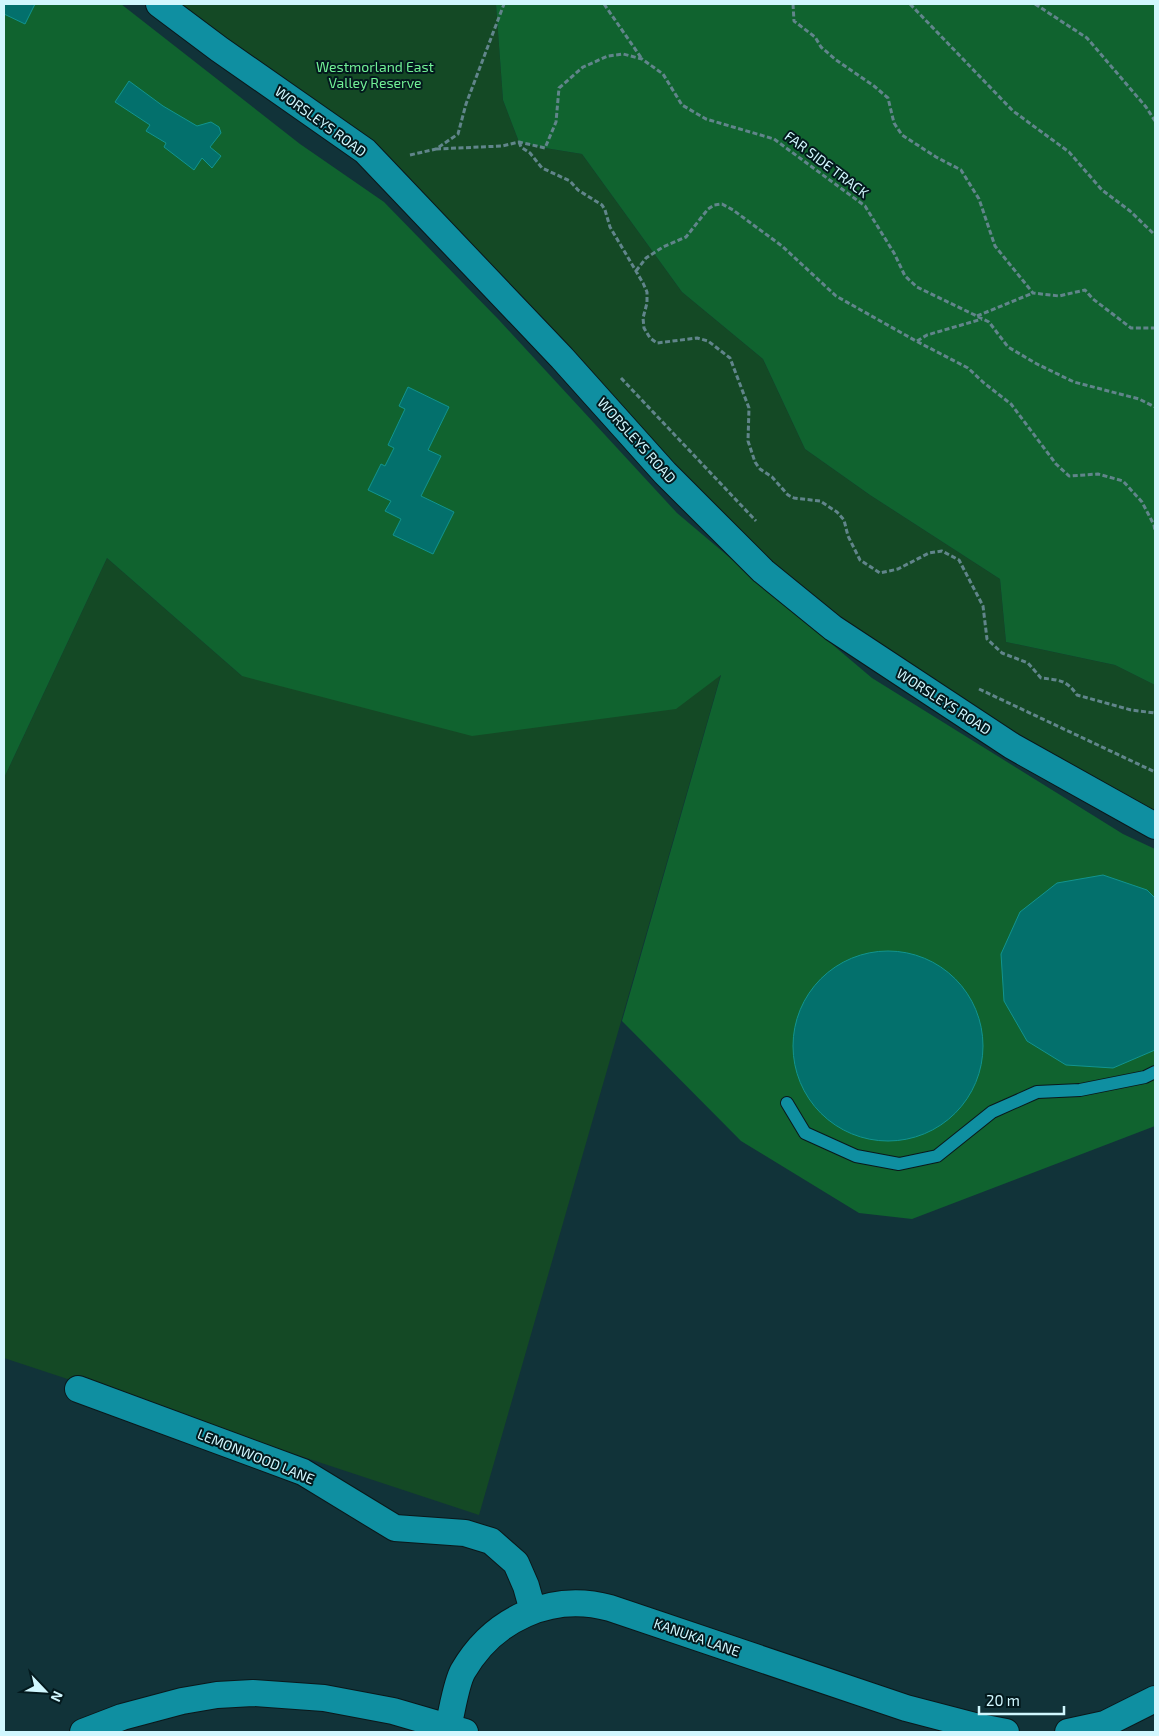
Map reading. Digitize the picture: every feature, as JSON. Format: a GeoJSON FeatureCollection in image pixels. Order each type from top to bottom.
{"type":"FeatureCollection","features":[{"type":"Feature","properties":{"kind":"street","name":"WORSLEYS ROAD"},"geometry":{"type":"LineString","coordinates":[[159,4],[365,151],[562,358],[665,473],[764,571],[833,628],[1012,746],[1155,826]]}},
{"type":"Feature","properties":{"kind":"street","name":"LEMONWOOD LANE"},"geometry":{"type":"LineString","coordinates":[[78,1389],[303,1472],[395,1528],[464,1533],[491,1541],[516,1563],[526,1586],[533,1611]]}},
{"type":"Feature","properties":{"kind":"street","name":"KANUKA LANE"},"geometry":{"type":"LineString","coordinates":[[456,1729],[462,1673],[480,1647],[499,1628],[533,1611],[574,1602],[594,1603],[906,1708],[1006,1732]]}},
{"type":"Feature","properties":{"kind":"street"},"geometry":{"type":"LineString","coordinates":[[84,1732],[122,1717],[182,1702],[217,1696],[253,1693],[333,1700],[393,1711],[456,1729]]}},
{"type":"Feature","properties":{"kind":"street"},"geometry":{"type":"LineString","coordinates":[[1068,1732],[1105,1724],[1155,1699]]}},
{"type":"Feature","properties":{"kind":"lane"},"geometry":{"type":"LineString","coordinates":[[787,1103],[805,1134],[856,1156],[899,1164],[937,1156],[992,1112],[1037,1092],[1080,1090],[1145,1077],[1155,1072]]}},
{"type":"Feature","properties":{"kind":"path"},"geometry":{"type":"LineString","coordinates":[[410,155],[436,149],[458,134],[504,4]]}},
{"type":"Feature","properties":{"kind":"path"},"geometry":{"type":"LineString","coordinates":[[604,4],[642,59]]}},
{"type":"Feature","properties":{"kind":"path"},"geometry":{"type":"LineString","coordinates":[[793,4],[794,21],[815,37],[821,47],[836,60],[888,98],[894,123],[902,135],[936,157],[961,170],[979,199],[996,246],[1033,293]]}},
{"type":"Feature","properties":{"kind":"path"},"geometry":{"type":"LineString","coordinates":[[910,4],[1013,111],[1069,152],[1102,190],[1130,210],[1155,234]]}},
{"type":"Feature","properties":{"kind":"path"},"geometry":{"type":"LineString","coordinates":[[1035,4],[1087,38],[1146,107],[1155,121]]}},
{"type":"Feature","properties":{"kind":"path","name":"FAR SIDE TRACK"},"geometry":{"type":"LineString","coordinates":[[436,149],[502,146],[519,142],[545,148],[556,122],[560,88],[583,68],[608,56],[623,54],[642,59],[663,74],[682,105],[706,119],[774,139],[865,206],[894,253],[905,276],[917,287],[989,322],[1008,347],[1037,364],[1074,382],[1139,399],[1155,408]]}},
{"type":"Feature","properties":{"kind":"path"},"geometry":{"type":"LineString","coordinates":[[519,142],[521,147],[530,153],[542,168],[570,181],[578,190],[602,205],[606,210],[610,227],[647,292],[647,302],[643,318],[644,328],[650,338],[657,343],[697,338],[708,340],[730,358],[749,408],[748,441],[760,469],[772,477],[788,495],[794,498],[820,500],[837,512],[844,520],[848,536],[860,560],[880,573],[898,569],[929,553],[942,550],[960,560],[982,606],[987,639],[1002,653],[1028,663],[1041,678],[1055,679],[1071,685],[1078,695],[1131,710],[1155,713]]}},
{"type":"Feature","properties":{"kind":"path"},"geometry":{"type":"LineString","coordinates":[[403,150],[416,162]]}},
{"type":"Feature","properties":{"kind":"path"},"geometry":{"type":"LineString","coordinates":[[636,271],[646,258],[663,247],[686,237],[708,209],[714,205],[722,204],[782,246],[836,296],[916,342],[968,368],[1011,404],[1056,464],[1069,476],[1098,474],[1123,481],[1142,502],[1154,525],[1155,531]]}},
{"type":"Feature","properties":{"kind":"path"},"geometry":{"type":"LineString","coordinates":[[976,316],[1033,293],[1059,296],[1085,290],[1093,299],[1131,328],[1155,328]]}},
{"type":"Feature","properties":{"kind":"path"},"geometry":{"type":"LineString","coordinates":[[916,342],[928,335],[982,319]]}},
{"type":"Feature","properties":{"kind":"path"},"geometry":{"type":"LineString","coordinates":[[619,377],[761,527]]}},
{"type":"Feature","properties":{"kind":"path"},"geometry":{"type":"LineString","coordinates":[[976,688],[1155,772]]}},
{"type":"Feature","properties":{"kind":"green space"},"geometry":{"type":"Polygon","coordinates":[[[4,4],[121,4],[300,144],[384,202],[499,320],[677,513],[872,678],[1123,834],[1155,849],[1155,1126],[912,1219],[859,1213],[741,1141],[622,1021],[721,675],[676,709],[472,736],[242,676],[107,558],[4,778],[4,4]]]}},
{"type":"Feature","properties":{"kind":"green space","name":"Westmorland East Valley Reserve"},"geometry":{"type":"Polygon","coordinates":[[[158,4],[496,4],[503,100],[519,142],[582,154],[682,292],[763,359],[805,449],[870,495],[1000,579],[1006,642],[1115,665],[1155,685],[1155,826],[833,628],[374,160],[158,4]]]}},
{"type":"Feature","properties":{"kind":"green space"},"geometry":{"type":"Polygon","coordinates":[[[496,4],[1155,4],[1155,685],[1115,665],[1006,642],[1000,579],[870,495],[805,449],[763,359],[682,292],[582,154],[519,142],[503,100],[496,4]]]}},
{"type":"Feature","properties":{"kind":"green space"},"geometry":{"type":"Polygon","coordinates":[[[107,558],[242,676],[721,674],[479,1515],[4,1358],[4,778],[107,558]]]}},
{"type":"Feature","properties":{"kind":"building"},"geometry":{"type":"Polygon","coordinates":[[[4,4],[35,4],[25,24],[4,14],[4,4]]]}},
{"type":"Feature","properties":{"kind":"building"},"geometry":{"type":"Polygon","coordinates":[[[129,81],[163,106],[197,126],[211,122],[219,127],[221,133],[210,147],[221,156],[212,168],[202,158],[194,170],[164,147],[166,143],[146,131],[150,125],[115,102],[129,81]]]}},
{"type":"Feature","properties":{"kind":"building"},"geometry":{"type":"Polygon","coordinates":[[[408,387],[449,407],[428,450],[441,456],[421,496],[454,512],[433,554],[393,535],[401,519],[385,511],[391,501],[368,490],[381,464],[385,466],[394,448],[388,445],[405,409],[399,406],[408,387]]]}},
{"type":"Feature","properties":{"kind":"building"},"geometry":{"type":"Polygon","coordinates":[[[1103,875],[1147,890],[1155,898],[1155,1050],[1113,1068],[1066,1065],[1027,1041],[1004,1001],[1001,954],[1020,912],[1057,883],[1103,875]]]}},
{"type":"Feature","properties":{"kind":"building"},"geometry":{"type":"Polygon","coordinates":[[[879,951],[897,951],[916,955],[933,962],[948,972],[962,986],[972,1001],[979,1018],[983,1046],[979,1074],[972,1091],[962,1106],[948,1120],[933,1130],[916,1137],[897,1141],[879,1141],[860,1137],[843,1130],[828,1120],[814,1106],[804,1091],[797,1074],[793,1055],[793,1037],[797,1018],[804,1001],[814,986],[828,972],[843,962],[860,955],[879,951]]]}}]}
